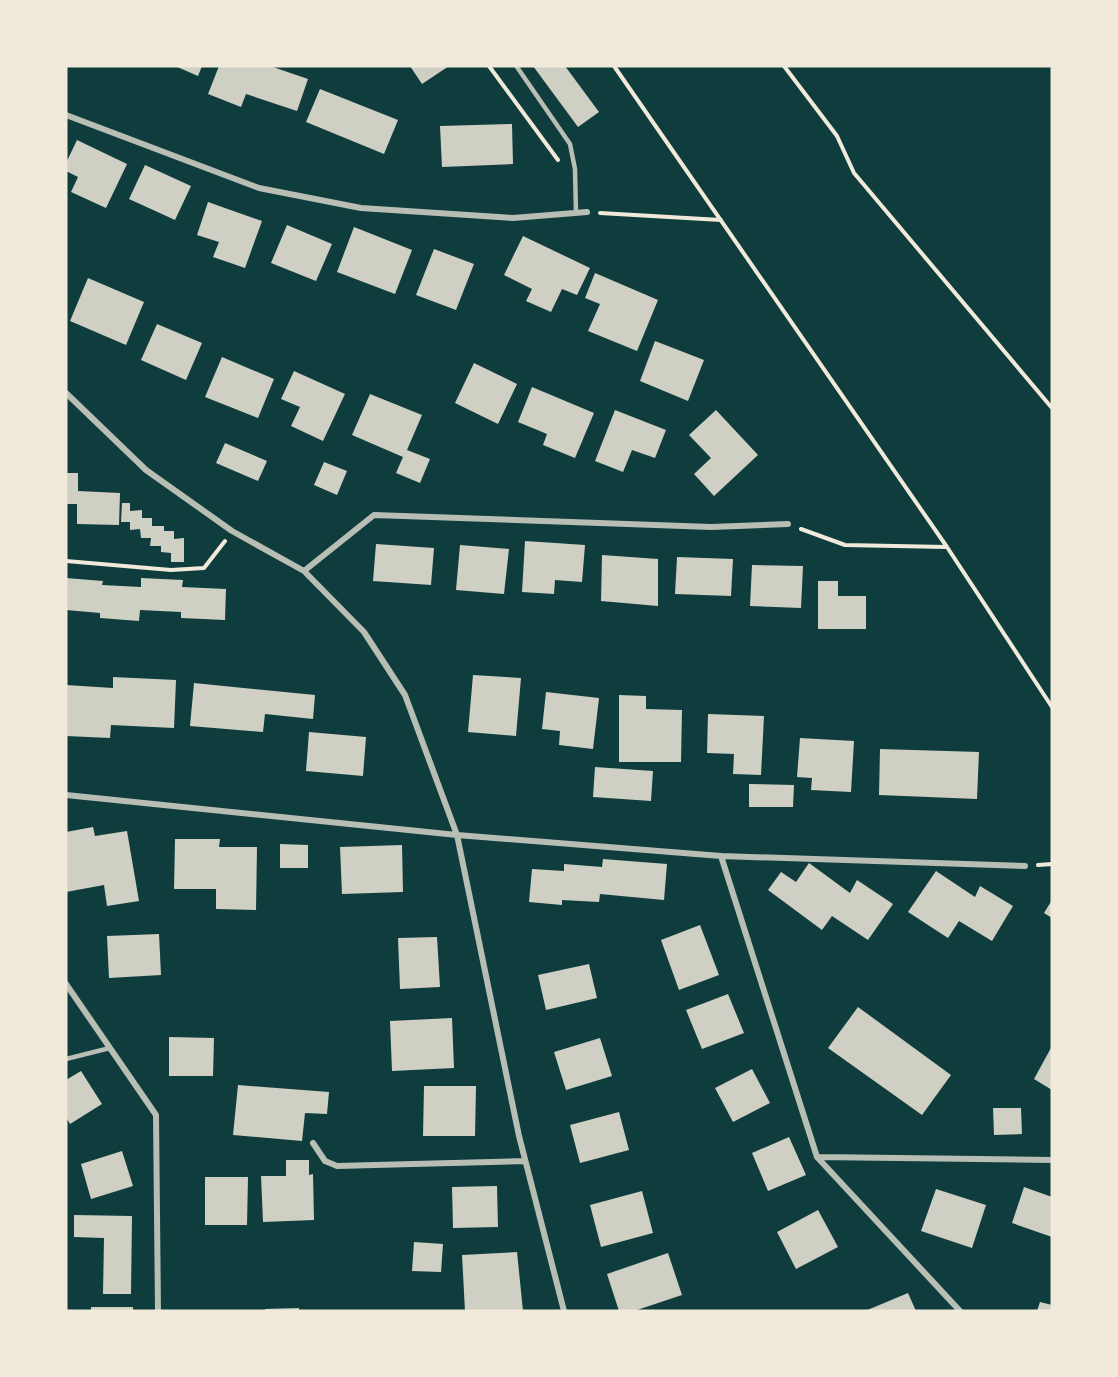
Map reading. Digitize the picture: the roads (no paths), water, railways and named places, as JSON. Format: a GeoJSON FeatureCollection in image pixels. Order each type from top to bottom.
{"type":"FeatureCollection","features":[{"type":"Feature","properties":{"kind":"street"},"geometry":{"type":"LineString","coordinates":[[66,115],[259,188],[361,208],[513,218],[587,212]]}},
{"type":"Feature","properties":{"kind":"street"},"geometry":{"type":"LineString","coordinates":[[66,393],[146,470],[232,531],[304,571],[364,632],[405,695],[457,835],[516,1125],[564,1311]]}},
{"type":"Feature","properties":{"kind":"street"},"geometry":{"type":"LineString","coordinates":[[304,571],[374,515],[711,527],[788,524]]}},
{"type":"Feature","properties":{"kind":"street"},"geometry":{"type":"LineString","coordinates":[[66,795],[457,835],[721,856],[1024,866]]}},
{"type":"Feature","properties":{"kind":"street"},"geometry":{"type":"LineString","coordinates":[[721,856],[818,1157],[960,1311]]}},
{"type":"Feature","properties":{"kind":"street"},"geometry":{"type":"LineString","coordinates":[[66,984],[156,1115],[158,1311]]}},
{"type":"Feature","properties":{"kind":"street"},"geometry":{"type":"LineString","coordinates":[[312,1143],[326,1161],[338,1166],[525,1161]]}},
{"type":"Feature","properties":{"kind":"street"},"geometry":{"type":"LineString","coordinates":[[818,1157],[1052,1160]]}},
{"type":"Feature","properties":{"kind":"lane"},"geometry":{"type":"LineString","coordinates":[[517,67],[570,144],[575,169],[576,213]]}},
{"type":"Feature","properties":{"kind":"lane"},"geometry":{"type":"LineString","coordinates":[[66,1059],[110,1047]]}}]}
